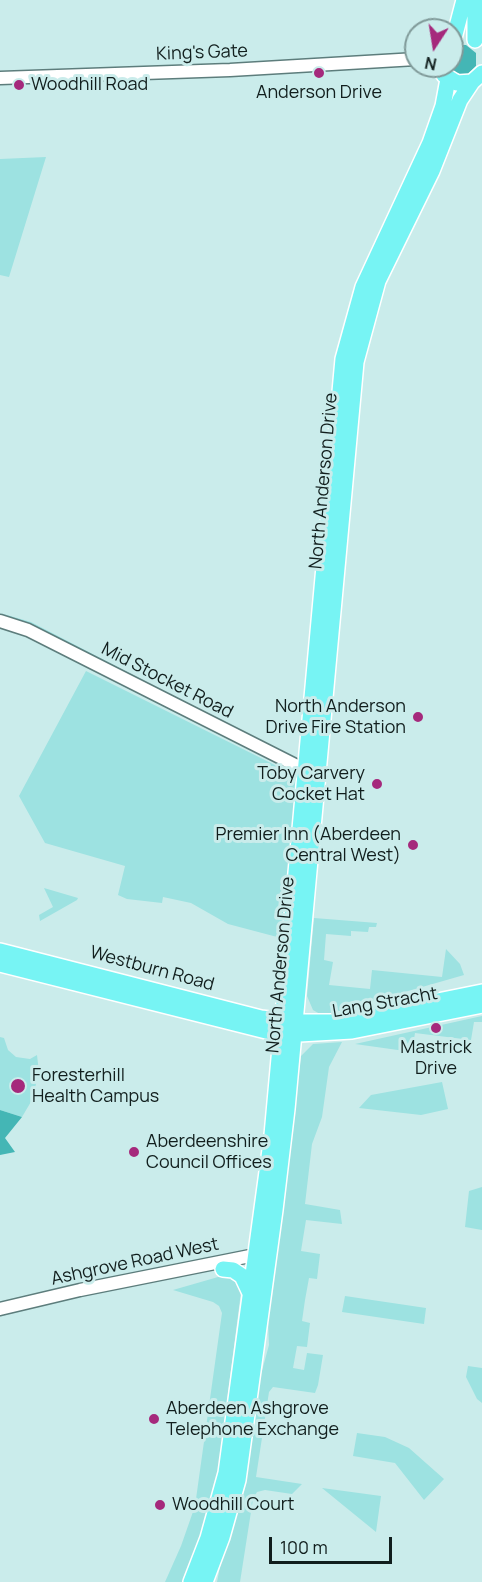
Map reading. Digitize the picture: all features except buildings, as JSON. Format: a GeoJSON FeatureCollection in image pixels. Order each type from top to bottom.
{"type":"FeatureCollection","features":[{"type":"Feature","properties":{"kind":"main road"},"geometry":{"type":"LineString","coordinates":[[459,18],[464,0]]}},
{"type":"Feature","properties":{"kind":"main road"},"geometry":{"type":"LineString","coordinates":[[475,0],[478,44]]}},
{"type":"Feature","properties":{"kind":"main road"},"geometry":{"type":"LineString","coordinates":[[464,38],[468,37],[478,44]]}},
{"type":"Feature","properties":{"kind":"main road"},"geometry":{"type":"LineString","coordinates":[[452,78],[462,84],[477,77]]}},
{"type":"Feature","properties":{"kind":"main road","name":"North Anderson Drive"},"geometry":{"type":"LineString","coordinates":[[205,1582],[225,1527],[238,1480],[288,1028],[311,773],[350,404],[362,334],[378,280],[432,171],[460,100],[477,77]]}},
{"type":"Feature","properties":{"kind":"main road","name":"North Anderson Drive"},"geometry":{"type":"LineString","coordinates":[[311,773],[336,419],[346,345],[372,263],[413,182],[434,132],[443,106],[443,78]]}},
{"type":"Feature","properties":{"kind":"main road","name":"Westburn Road"},"geometry":{"type":"LineString","coordinates":[[0,951],[261,1018],[288,1028]]}},
{"type":"Feature","properties":{"kind":"main road","name":"Westburn Road"},"geometry":{"type":"LineString","coordinates":[[0,964],[288,1028]]}},
{"type":"Feature","properties":{"kind":"main road","name":"Lang Stracht"},"geometry":{"type":"LineString","coordinates":[[288,1028],[334,1022],[482,992]]}},
{"type":"Feature","properties":{"kind":"main road","name":"Lang Stracht"},"geometry":{"type":"LineString","coordinates":[[288,1028],[352,1031],[482,1005]]}},
{"type":"Feature","properties":{"kind":"main road","name":"North Anderson Drive"},"geometry":{"type":"LineString","coordinates":[[191,1582],[208,1538],[226,1473],[249,1305],[262,1260]]}},
{"type":"Feature","properties":{"kind":"main road"},"geometry":{"type":"LineString","coordinates":[[224,1269],[238,1272],[247,1283],[249,1305]]}},
{"type":"Feature","properties":{"kind":"street","name":"King's Gate"},"geometry":{"type":"LineString","coordinates":[[0,78],[404,61]]}},
{"type":"Feature","properties":{"kind":"street","name":"Mid Stocket Road"},"geometry":{"type":"LineString","coordinates":[[0,621],[28,630],[311,773]]}},
{"type":"Feature","properties":{"kind":"street","name":"Ashgrove Road West"},"geometry":{"type":"LineString","coordinates":[[4,1308],[224,1269],[262,1260]]}},
{"type":"Feature","properties":{"kind":"street","name":"Ashgrove Road West"},"geometry":{"type":"LineString","coordinates":[[4,1308],[80,1290],[262,1260]]}},
{"type":"Feature","properties":{"kind":"shaded area"},"geometry":{"type":"Polygon","coordinates":[[[464,45],[476,53],[476,66],[464,75],[464,45]]]}},
{"type":"Feature","properties":{"kind":"shaded area"},"geometry":{"type":"Polygon","coordinates":[[[46,157],[9,277],[0,275],[0,159],[46,157]]]}},
{"type":"Feature","properties":{"kind":"shaded area"},"geometry":{"type":"Polygon","coordinates":[[[0,613],[31,622],[191,705],[30,624],[0,613]]]}},
{"type":"Feature","properties":{"kind":"shaded area"},"geometry":{"type":"Polygon","coordinates":[[[86,671],[297,776],[281,938],[228,924],[191,903],[163,897],[162,903],[127,899],[118,895],[125,866],[45,843],[19,796],[86,671]]]}},
{"type":"Feature","properties":{"kind":"shaded area"},"geometry":{"type":"Polygon","coordinates":[[[44,888],[78,898],[40,921],[39,915],[53,907],[44,888]]]}},
{"type":"Feature","properties":{"kind":"shaded area"},"geometry":{"type":"Polygon","coordinates":[[[314,918],[377,923],[376,927],[369,927],[368,932],[351,931],[351,936],[326,934],[324,960],[333,962],[329,985],[370,989],[372,970],[442,977],[446,949],[460,964],[464,975],[328,1014],[320,1014],[313,1010],[307,996],[314,918]]]}},
{"type":"Feature","properties":{"kind":"shaded area"},"geometry":{"type":"Polygon","coordinates":[[[482,1016],[482,1022],[474,1022],[471,1040],[415,1033],[412,1052],[355,1044],[482,1016]]]}},
{"type":"Feature","properties":{"kind":"shaded area","name":"Foresterhill Health Campus"},"geometry":{"type":"Polygon","coordinates":[[[0,1037],[4,1038],[8,1050],[16,1057],[30,1059],[37,1055],[39,1072],[32,1100],[22,1117],[0,1110],[0,1037]]]}},
{"type":"Feature","properties":{"kind":"shaded area"},"geometry":{"type":"Polygon","coordinates":[[[342,1042],[329,1067],[322,1117],[312,1144],[305,1204],[340,1210],[342,1224],[306,1220],[301,1251],[320,1254],[317,1279],[309,1278],[302,1321],[310,1323],[307,1347],[297,1346],[293,1368],[304,1370],[307,1353],[323,1355],[318,1385],[315,1393],[273,1387],[269,1392],[256,1477],[302,1484],[292,1494],[265,1490],[257,1492],[253,1499],[240,1582],[217,1582],[257,1379],[260,1378],[269,1345],[268,1321],[301,1056],[313,1044],[342,1042]]]}},
{"type":"Feature","properties":{"kind":"shaded area"},"geometry":{"type":"Polygon","coordinates":[[[442,1082],[448,1109],[421,1115],[359,1108],[371,1095],[442,1082]]]}},
{"type":"Feature","properties":{"kind":"shaded area"},"geometry":{"type":"Polygon","coordinates":[[[0,1110],[22,1117],[5,1138],[15,1152],[0,1155],[0,1110]]]}},
{"type":"Feature","properties":{"kind":"shaded area"},"geometry":{"type":"Polygon","coordinates":[[[482,1187],[482,1230],[465,1227],[469,1191],[482,1187]]]}},
{"type":"Feature","properties":{"kind":"shaded area"},"geometry":{"type":"Polygon","coordinates":[[[225,1275],[235,1276],[242,1284],[225,1417],[227,1437],[215,1503],[186,1582],[165,1582],[195,1506],[222,1313],[219,1306],[213,1302],[173,1290],[225,1275]]]}},
{"type":"Feature","properties":{"kind":"shaded area"},"geometry":{"type":"Polygon","coordinates":[[[345,1296],[426,1308],[424,1324],[342,1312],[345,1296]]]}},
{"type":"Feature","properties":{"kind":"shaded area"},"geometry":{"type":"Polygon","coordinates":[[[468,1366],[482,1368],[482,1403],[477,1399],[466,1377],[468,1366]]]}},
{"type":"Feature","properties":{"kind":"shaded area"},"geometry":{"type":"Polygon","coordinates":[[[357,1433],[385,1437],[409,1448],[444,1479],[424,1500],[395,1463],[353,1456],[357,1433]]]}},
{"type":"Feature","properties":{"kind":"shaded area"},"geometry":{"type":"Polygon","coordinates":[[[322,1488],[381,1496],[376,1532],[322,1488]]]}},
{"type":"Feature","properties":{"kind":"place","name":"Anderson Drive"},"geometry":{"type":"Point","coordinates":[319,73]}},
{"type":"Feature","properties":{"kind":"place","name":"Woodhill Road"},"geometry":{"type":"Point","coordinates":[19,85]}},
{"type":"Feature","properties":{"kind":"place","name":"North Anderson Drive Fire Station"},"geometry":{"type":"Point","coordinates":[418,717]}},
{"type":"Feature","properties":{"kind":"place","name":"Toby Carvery Cocket Hat"},"geometry":{"type":"Point","coordinates":[377,784]}},
{"type":"Feature","properties":{"kind":"place","name":"Premier Inn (Aberdeen Central West)"},"geometry":{"type":"Point","coordinates":[413,845]}},
{"type":"Feature","properties":{"kind":"place","name":"Mastrick Drive"},"geometry":{"type":"Point","coordinates":[436,1028]}},
{"type":"Feature","properties":{"kind":"place","name":"Foresterhill Health Campus"},"geometry":{"type":"Point","coordinates":[18,1086]}},
{"type":"Feature","properties":{"kind":"place","name":"Aberdeenshire Council Offices"},"geometry":{"type":"Point","coordinates":[134,1152]}},
{"type":"Feature","properties":{"kind":"place","name":"Aberdeen Ashgrove Telephone Exchange"},"geometry":{"type":"Point","coordinates":[154,1419]}},
{"type":"Feature","properties":{"kind":"place","name":"Woodhill Court"},"geometry":{"type":"Point","coordinates":[160,1505]}}]}
